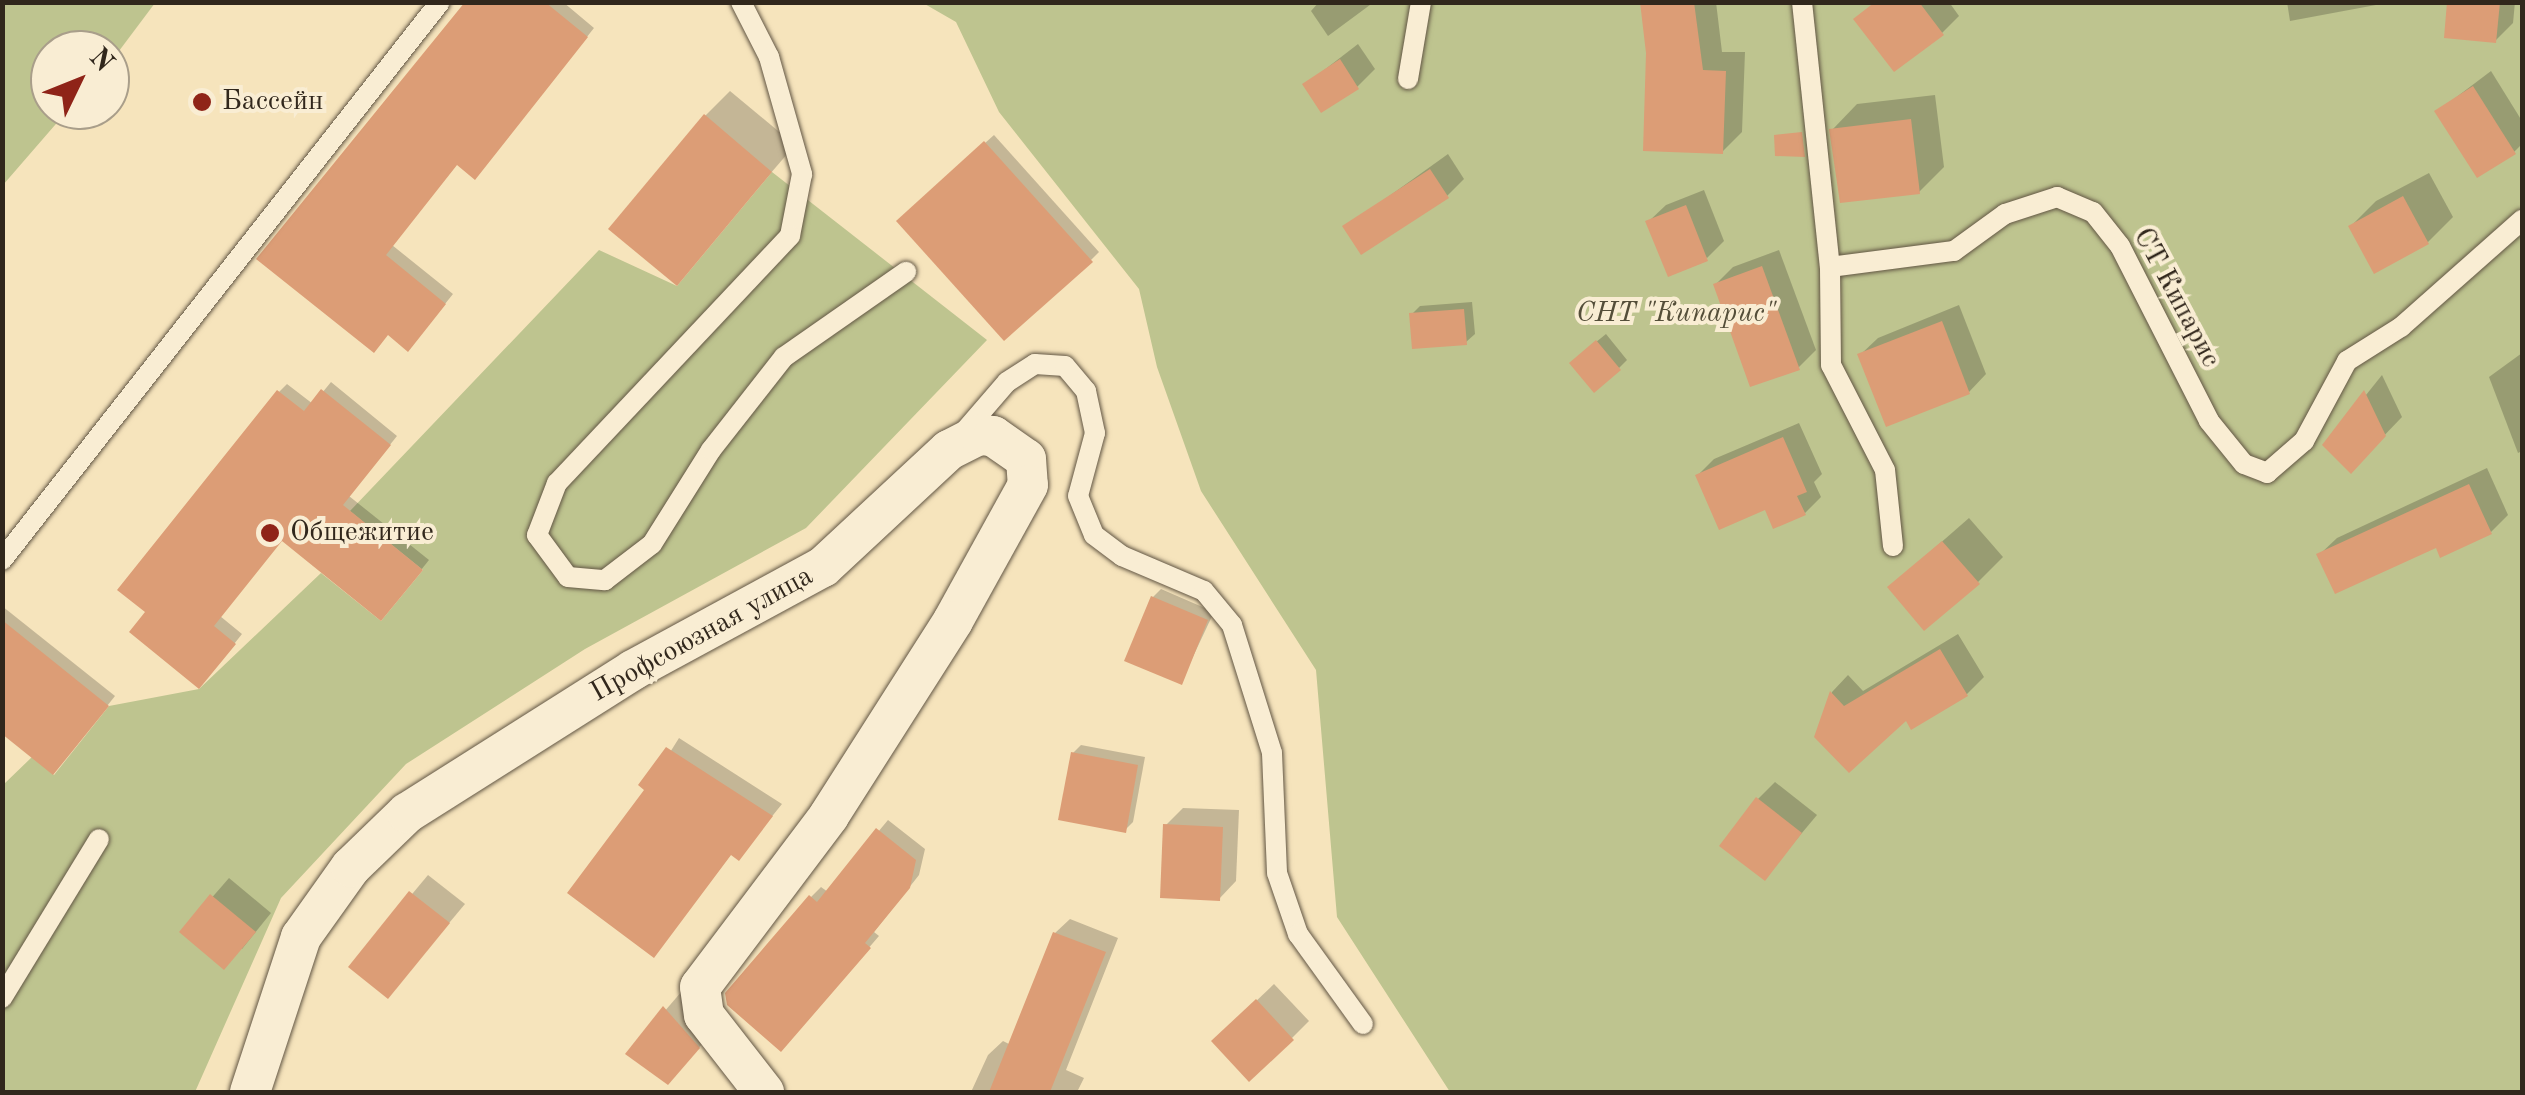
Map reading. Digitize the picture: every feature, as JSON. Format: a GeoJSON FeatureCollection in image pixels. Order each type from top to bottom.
{"type":"FeatureCollection","features":[{"type":"Feature","properties":{"kind":"street","name":"Профсоюзная улица"},"geometry":{"type":"LineString","coordinates":[[250,1092],[301,937],[350,866],[407,813],[633,670],[823,568],[949,450],[979,435],[993,436],[1026,460],[1028,485],[954,622],[829,816],[700,986],[704,1014],[764,1092]]}},
{"type":"Feature","properties":{"kind":"lane"},"geometry":{"type":"LineString","coordinates":[[2,560],[440,2]]}},
{"type":"Feature","properties":{"kind":"lane"},"geometry":{"type":"LineString","coordinates":[[740,2],[770,57],[802,174],[790,236],[558,483],[536,534],[568,577],[605,580],[652,544],[712,450],[784,357],[906,272]]}},
{"type":"Feature","properties":{"kind":"lane"},"geometry":{"type":"LineString","coordinates":[[1408,79],[1421,2]]}},
{"type":"Feature","properties":{"kind":"lane"},"geometry":{"type":"LineString","coordinates":[[1802,2],[1830,267],[1831,366],[1885,470],[1893,546]]}},
{"type":"Feature","properties":{"kind":"lane","name":"СТ Кипарис"},"geometry":{"type":"LineString","coordinates":[[1830,267],[1954,251],[2005,214],[2056,197],[2093,212],[2120,246],[2209,421],[2244,464],[2267,472],[2304,442],[2347,362],[2400,327],[2522,220]]}},
{"type":"Feature","properties":{"kind":"lane"},"geometry":{"type":"LineString","coordinates":[[949,450],[1007,382],[1036,364],[1065,366],[1086,390],[1095,433],[1078,496],[1094,535],[1122,556],[1204,591],[1232,625],[1272,753],[1277,873],[1298,934],[1363,1024]]}},
{"type":"Feature","properties":{"kind":"lane"},"geometry":{"type":"LineString","coordinates":[[2,998],[99,838]]}},
{"type":"Feature","properties":{"kind":"green space"},"geometry":{"type":"Polygon","coordinates":[[[3,2],[155,3],[130,36],[130,30],[30,30],[30,130],[51,130],[3,185],[3,2]]]}},
{"type":"Feature","properties":{"kind":"green space","name":"СНТ \"Кипарис\""},"geometry":{"type":"Polygon","coordinates":[[[923,3],[2522,3],[2522,1092],[1450,1092],[1337,917],[1316,670],[1201,491],[1157,367],[1139,289],[999,112],[956,22],[923,3]]]}},
{"type":"Feature","properties":{"kind":"green space"},"geometry":{"type":"Polygon","coordinates":[[[772,172],[987,340],[806,528],[585,649],[406,764],[281,898],[195,1092],[3,1092],[3,785],[32,757],[54,775],[109,706],[199,689],[321,573],[381,621],[423,570],[350,511],[599,250],[677,286],[772,172]]]}},
{"type":"Feature","properties":{"kind":"building"},"geometry":{"type":"Polygon","coordinates":[[[465,2],[545,2],[588,37],[475,180],[457,165],[386,255],[446,304],[408,352],[388,335],[374,353],[256,259],[465,2]]]}},
{"type":"Feature","properties":{"kind":"building"},"geometry":{"type":"Polygon","coordinates":[[[1640,2],[1694,2],[1703,70],[1726,71],[1723,154],[1643,151],[1646,53],[1640,2]]]}},
{"type":"Feature","properties":{"kind":"building"},"geometry":{"type":"Polygon","coordinates":[[[1875,2],[1919,2],[1944,35],[1894,72],[1853,19],[1875,2]]]}},
{"type":"Feature","properties":{"kind":"building"},"geometry":{"type":"Polygon","coordinates":[[[2447,2],[2500,2],[2496,43],[2444,38],[2447,2]]]}},
{"type":"Feature","properties":{"kind":"building"},"geometry":{"type":"Polygon","coordinates":[[[1340,59],[1359,89],[1321,113],[1302,84],[1340,59]]]}},
{"type":"Feature","properties":{"kind":"building"},"geometry":{"type":"Polygon","coordinates":[[[2473,86],[2516,154],[2477,178],[2434,111],[2473,86]]]}},
{"type":"Feature","properties":{"kind":"building"},"geometry":{"type":"Polygon","coordinates":[[[704,114],[772,172],[677,286],[608,229],[704,114]]]}},
{"type":"Feature","properties":{"kind":"building"},"geometry":{"type":"Polygon","coordinates":[[[1911,119],[1920,194],[1840,203],[1829,129],[1911,119]]]}},
{"type":"Feature","properties":{"kind":"building"},"geometry":{"type":"Polygon","coordinates":[[[1802,132],[1805,157],[1775,156],[1774,135],[1802,132]]]}},
{"type":"Feature","properties":{"kind":"building"},"geometry":{"type":"Polygon","coordinates":[[[984,141],[1093,262],[1004,341],[896,221],[984,141]]]}},
{"type":"Feature","properties":{"kind":"building"},"geometry":{"type":"Polygon","coordinates":[[[1430,169],[1449,198],[1361,255],[1342,226],[1430,169]]]}},
{"type":"Feature","properties":{"kind":"building"},"geometry":{"type":"Polygon","coordinates":[[[2403,196],[2429,244],[2374,274],[2348,226],[2403,196]]]}},
{"type":"Feature","properties":{"kind":"building"},"geometry":{"type":"Polygon","coordinates":[[[1686,205],[1708,261],[1668,277],[1645,221],[1686,205]]]}},
{"type":"Feature","properties":{"kind":"building"},"geometry":{"type":"Polygon","coordinates":[[[1762,266],[1800,370],[1750,387],[1713,284],[1762,266]]]}},
{"type":"Feature","properties":{"kind":"building"},"geometry":{"type":"Polygon","coordinates":[[[1464,309],[1467,345],[1412,349],[1409,313],[1464,309]]]}},
{"type":"Feature","properties":{"kind":"building"},"geometry":{"type":"Polygon","coordinates":[[[1942,321],[1970,394],[1886,427],[1857,354],[1942,321]]]}},
{"type":"Feature","properties":{"kind":"building"},"geometry":{"type":"Polygon","coordinates":[[[1596,340],[1621,370],[1594,393],[1569,363],[1596,340]]]}},
{"type":"Feature","properties":{"kind":"building","name":"Общежитие"},"geometry":{"type":"Polygon","coordinates":[[[321,389],[391,445],[343,505],[423,570],[381,621],[282,541],[214,626],[236,644],[199,689],[129,632],[145,612],[117,590],[277,390],[304,411],[321,389]]]}},
{"type":"Feature","properties":{"kind":"building"},"geometry":{"type":"Polygon","coordinates":[[[2364,390],[2386,436],[2351,474],[2322,445],[2364,390]]]}},
{"type":"Feature","properties":{"kind":"building"},"geometry":{"type":"Polygon","coordinates":[[[1783,437],[1807,492],[1797,496],[1806,515],[1773,529],[1765,510],[1719,530],[1695,475],[1783,437]]]}},
{"type":"Feature","properties":{"kind":"building"},"geometry":{"type":"Polygon","coordinates":[[[2469,484],[2492,534],[2440,558],[2436,548],[2335,594],[2316,554],[2469,484]]]}},
{"type":"Feature","properties":{"kind":"building"},"geometry":{"type":"Polygon","coordinates":[[[1942,541],[1980,584],[1924,631],[1887,587],[1942,541]]]}},
{"type":"Feature","properties":{"kind":"building"},"geometry":{"type":"Polygon","coordinates":[[[1151,596],[1208,620],[1182,685],[1124,661],[1151,596]]]}},
{"type":"Feature","properties":{"kind":"building"},"geometry":{"type":"Polygon","coordinates":[[[2,620],[109,706],[53,775],[2,734],[2,620]]]}},
{"type":"Feature","properties":{"kind":"building"},"geometry":{"type":"Polygon","coordinates":[[[1940,649],[1968,696],[1911,730],[1906,721],[1849,773],[1814,737],[1830,691],[1844,706],[1940,649]]]}},
{"type":"Feature","properties":{"kind":"building"},"geometry":{"type":"Polygon","coordinates":[[[666,747],[773,816],[739,861],[731,855],[654,958],[567,893],[644,790],[638,785],[666,747]]]}},
{"type":"Feature","properties":{"kind":"building"},"geometry":{"type":"Polygon","coordinates":[[[1071,752],[1138,765],[1126,833],[1058,820],[1071,752]]]}},
{"type":"Feature","properties":{"kind":"building"},"geometry":{"type":"Polygon","coordinates":[[[1756,797],[1802,833],[1765,881],[1719,846],[1756,797]]]}},
{"type":"Feature","properties":{"kind":"building"},"geometry":{"type":"Polygon","coordinates":[[[1163,824],[1223,827],[1220,901],[1160,898],[1163,824]]]}},
{"type":"Feature","properties":{"kind":"building"},"geometry":{"type":"Polygon","coordinates":[[[876,828],[916,860],[910,888],[865,943],[871,948],[781,1052],[727,1005],[725,993],[809,895],[817,902],[876,828]]]}},
{"type":"Feature","properties":{"kind":"building"},"geometry":{"type":"Polygon","coordinates":[[[409,891],[450,923],[388,999],[348,967],[409,891]]]}},
{"type":"Feature","properties":{"kind":"building"},"geometry":{"type":"Polygon","coordinates":[[[210,894],[256,932],[224,970],[179,932],[210,894]]]}},
{"type":"Feature","properties":{"kind":"building"},"geometry":{"type":"Polygon","coordinates":[[[1053,932],[1106,952],[1050,1092],[989,1092],[1053,932]]]}},
{"type":"Feature","properties":{"kind":"building"},"geometry":{"type":"Polygon","coordinates":[[[1256,999],[1294,1040],[1249,1082],[1211,1041],[1256,999]]]}},
{"type":"Feature","properties":{"kind":"building"},"geometry":{"type":"Polygon","coordinates":[[[663,1006],[700,1048],[668,1085],[625,1054],[663,1006]]]}},
{"type":"Feature","properties":{"kind":"place","name":"Бассейн"},"geometry":{"type":"Point","coordinates":[202,102]}},
{"type":"Feature","properties":{"kind":"place","name":"Общежитие"},"geometry":{"type":"Point","coordinates":[270,533]}}]}
